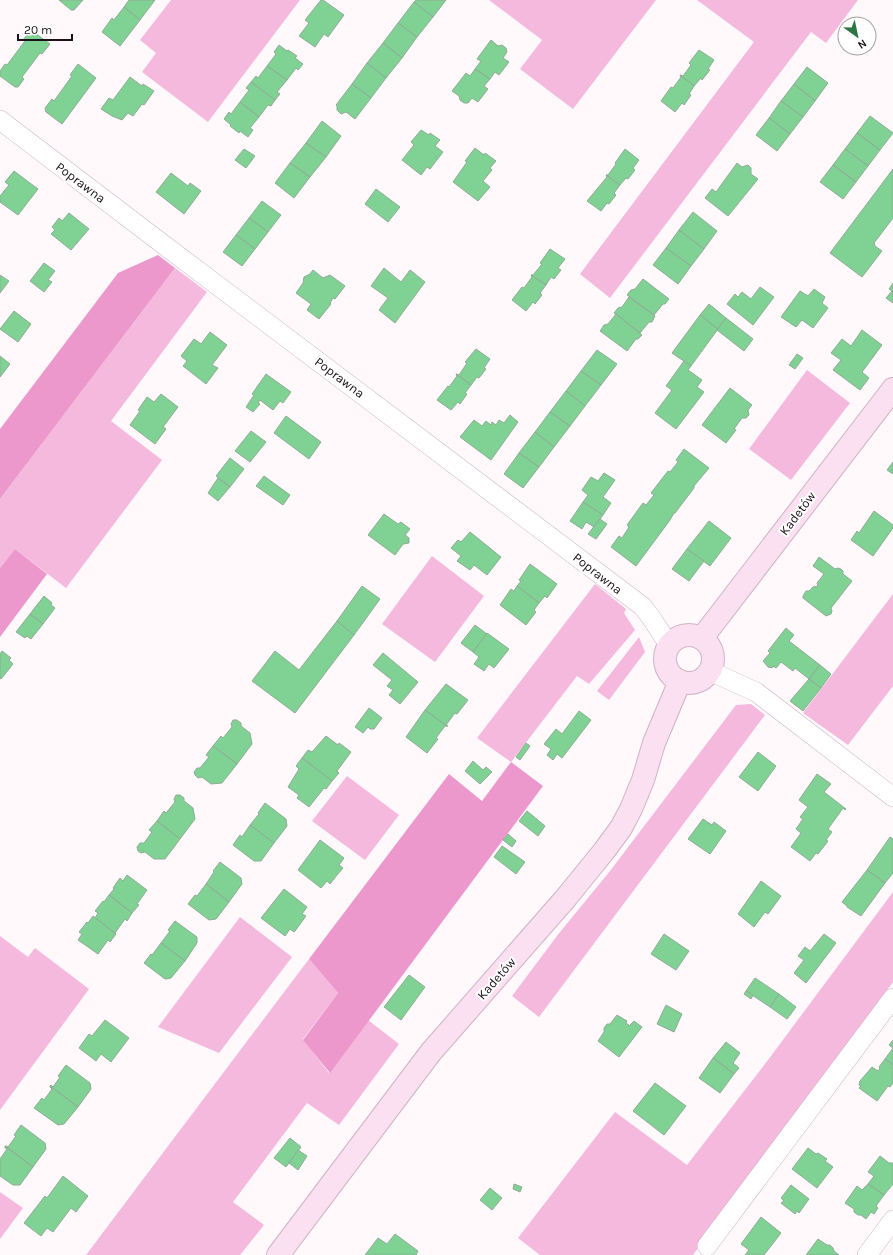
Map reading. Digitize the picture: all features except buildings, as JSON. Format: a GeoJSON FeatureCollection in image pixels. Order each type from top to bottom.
{"type":"FeatureCollection","features":[{"type":"Feature","properties":{"kind":"street","name":"Poprawna"},"geometry":{"type":"LineString","coordinates":[[0,120],[642,606],[669,645]]}},
{"type":"Feature","properties":{"kind":"street","name":"Kadetów"},"geometry":{"type":"LineString","coordinates":[[702,638],[893,388]]}},
{"type":"Feature","properties":{"kind":"street"},"geometry":{"type":"LineString","coordinates":[[684,635],[693,635],[702,638],[712,649],[714,657],[710,671],[700,681],[687,683],[673,677],[666,666],[666,653],[669,645],[684,635]]}},
{"type":"Feature","properties":{"kind":"street"},"geometry":{"type":"LineString","coordinates":[[710,671],[756,692],[893,797]]}},
{"type":"Feature","properties":{"kind":"street","name":"Kadetów"},"geometry":{"type":"LineString","coordinates":[[278,1255],[431,1052],[565,899],[621,828],[643,780],[654,743],[680,681]]}},
{"type":"Feature","properties":{"kind":"street"},"geometry":{"type":"LineString","coordinates":[[707,1246],[893,998]]}},
{"type":"Feature","properties":{"kind":"street"},"geometry":{"type":"LineString","coordinates":[[867,1255],[893,1220]]}},
{"type":"Feature","properties":{"kind":"shaded area"},"geometry":{"type":"Polygon","coordinates":[[[171,0],[300,0],[208,122],[142,72],[156,53],[140,40],[171,0]]]}},
{"type":"Feature","properties":{"kind":"shaded area"},"geometry":{"type":"Polygon","coordinates":[[[489,0],[656,0],[573,109],[520,69],[542,40],[489,0]]]}},
{"type":"Feature","properties":{"kind":"shaded area"},"geometry":{"type":"Polygon","coordinates":[[[697,0],[858,0],[846,16],[837,16],[837,28],[826,43],[811,32],[610,298],[580,274],[754,42],[697,0]]]}},
{"type":"Feature","properties":{"kind":"shaded area"},"geometry":{"type":"Polygon","coordinates":[[[158,255],[175,268],[0,499],[0,429],[118,273],[158,255]]]}},
{"type":"Feature","properties":{"kind":"shaded area"},"geometry":{"type":"Polygon","coordinates":[[[175,268],[207,292],[111,421],[162,460],[66,588],[15,549],[0,568],[0,499],[175,268]]]}},
{"type":"Feature","properties":{"kind":"shaded area"},"geometry":{"type":"Polygon","coordinates":[[[807,370],[850,403],[791,480],[749,449],[807,370]]]}},
{"type":"Feature","properties":{"kind":"shaded area"},"geometry":{"type":"Polygon","coordinates":[[[15,549],[47,574],[0,637],[0,568],[15,549]]]}},
{"type":"Feature","properties":{"kind":"shaded area"},"geometry":{"type":"Polygon","coordinates":[[[432,556],[484,596],[435,662],[382,624],[432,556]]]}},
{"type":"Feature","properties":{"kind":"shaded area"},"geometry":{"type":"Polygon","coordinates":[[[595,584],[626,609],[624,613],[635,630],[589,684],[577,676],[511,762],[477,738],[595,584]]]}},
{"type":"Feature","properties":{"kind":"shaded area"},"geometry":{"type":"Polygon","coordinates":[[[893,594],[893,686],[848,745],[803,713],[893,594]]]}},
{"type":"Feature","properties":{"kind":"shaded area"},"geometry":{"type":"Polygon","coordinates":[[[639,637],[645,652],[609,700],[597,691],[639,637]]]}},
{"type":"Feature","properties":{"kind":"shaded area"},"geometry":{"type":"Polygon","coordinates":[[[751,704],[765,715],[539,1017],[512,996],[560,932],[610,871],[736,705],[751,704]]]}},
{"type":"Feature","properties":{"kind":"shaded area"},"geometry":{"type":"Polygon","coordinates":[[[511,762],[543,786],[330,1073],[303,1040],[338,993],[309,959],[449,774],[482,801],[511,762]]]}},
{"type":"Feature","properties":{"kind":"shaded area"},"geometry":{"type":"Polygon","coordinates":[[[347,776],[399,815],[365,860],[312,821],[347,776]]]}},
{"type":"Feature","properties":{"kind":"shaded area"},"geometry":{"type":"Polygon","coordinates":[[[893,892],[893,982],[693,1255],[540,1255],[518,1238],[615,1112],[687,1165],[768,1060],[893,892]]]}},
{"type":"Feature","properties":{"kind":"shaded area"},"geometry":{"type":"Polygon","coordinates":[[[240,917],[292,957],[219,1053],[158,1027],[240,917]]]}},
{"type":"Feature","properties":{"kind":"shaded area"},"geometry":{"type":"Polygon","coordinates":[[[0,936],[28,957],[35,948],[89,989],[0,1110],[0,936]]]}},
{"type":"Feature","properties":{"kind":"shaded area"},"geometry":{"type":"Polygon","coordinates":[[[309,959],[338,993],[303,1039],[329,1073],[368,1020],[399,1044],[339,1125],[307,1103],[233,1202],[264,1225],[240,1255],[86,1255],[309,959]]]}},
{"type":"Feature","properties":{"kind":"shaded area"},"geometry":{"type":"Polygon","coordinates":[[[0,1192],[23,1208],[0,1239],[0,1192]]]}}]}
